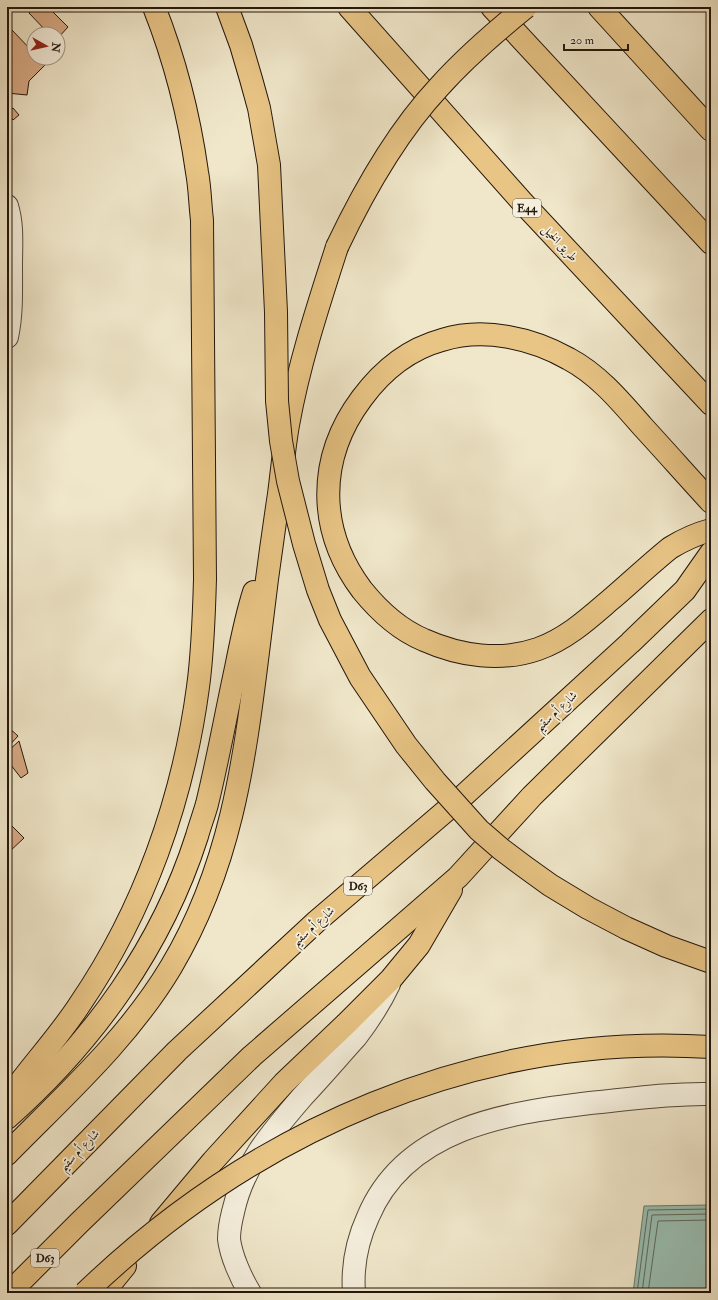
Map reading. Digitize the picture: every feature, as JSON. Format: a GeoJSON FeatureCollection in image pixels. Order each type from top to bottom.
{"type":"FeatureCollection","features":[{"type":"Feature","properties":{"kind":"main road"},"geometry":{"type":"LineString","coordinates":[[7,1100],[54,1041],[81,1004],[127,924],[147,882],[161,845],[176,795],[190,740],[198,687],[204,633],[205,579],[202,220],[198,173],[180,81],[166,36],[154,7]]}},
{"type":"Feature","properties":{"kind":"main road"},"geometry":{"type":"LineString","coordinates":[[227,7],[241,45],[251,79],[262,123],[269,165],[276,312],[277,401],[282,447],[288,480],[304,544],[318,590],[330,620],[360,677],[406,745],[435,781],[479,830],[501,849],[550,885],[588,908],[626,928],[666,946],[711,962]]}},
{"type":"Feature","properties":{"kind":"main road","name":"طريق الخيل"},"geometry":{"type":"LineString","coordinates":[[348,7],[524,204],[711,404]]}},
{"type":"Feature","properties":{"kind":"main road"},"geometry":{"type":"LineString","coordinates":[[492,7],[711,244]]}},
{"type":"Feature","properties":{"kind":"main road"},"geometry":{"type":"LineString","coordinates":[[7,1154],[100,1061],[130,1025],[150,1000],[190,933],[206,897],[219,860],[230,822],[239,780],[253,695],[288,426],[300,373],[318,306],[337,247],[372,180],[414,117],[466,58],[526,7]]}},
{"type":"Feature","properties":{"kind":"main road"},"geometry":{"type":"LineString","coordinates":[[598,7],[711,130]]}},
{"type":"Feature","properties":{"kind":"main road"},"geometry":{"type":"LineString","coordinates":[[711,502],[614,395],[593,375],[570,359],[544,346],[516,338],[488,334],[465,335],[436,342],[401,359],[383,372],[354,408],[343,427],[334,449],[329,471],[328,494],[330,516],[335,539],[354,579],[367,596],[399,627],[414,636],[454,651],[475,655],[496,656],[518,654],[538,649],[562,638],[584,623],[670,548],[683,540],[711,530]]}},
{"type":"Feature","properties":{"kind":"main road"},"geometry":{"type":"LineString","coordinates":[[7,1118],[48,1080],[111,1006],[146,952],[175,896],[191,855],[207,806],[244,631],[256,587],[271,548]]}},
{"type":"Feature","properties":{"kind":"main road","name":"شارع أم سقيم"},"geometry":{"type":"LineString","coordinates":[[7,1224],[188,1040],[317,921],[462,797],[630,643],[685,590],[711,553]]}},
{"type":"Feature","properties":{"kind":"main road","name":"D63"},"geometry":{"type":"LineString","coordinates":[[9,1293],[80,1222],[252,1056],[458,876],[532,796],[711,620]]}},
{"type":"Feature","properties":{"kind":"main road"},"geometry":{"type":"LineString","coordinates":[[103,1293],[213,1161],[279,1088],[391,979],[419,945],[446,900],[458,876]]}},
{"type":"Feature","properties":{"kind":"main road"},"geometry":{"type":"LineString","coordinates":[[85,1293],[143,1241],[178,1213],[215,1187],[292,1141],[332,1121],[373,1104],[458,1074],[501,1063],[547,1054],[638,1046],[683,1045],[711,1047]]}},
{"type":"Feature","properties":{"kind":"street"},"geometry":{"type":"LineString","coordinates":[[7,206],[11,244],[10,324],[7,337]]}},
{"type":"Feature","properties":{"kind":"street"},"geometry":{"type":"LineString","coordinates":[[250,1293],[234,1260],[229,1239],[235,1201],[242,1182],[250,1165],[262,1146],[280,1123],[366,1024],[376,1010],[391,979]]}},
{"type":"Feature","properties":{"kind":"street"},"geometry":{"type":"LineString","coordinates":[[354,1293],[353,1279],[356,1254],[362,1230],[372,1208],[384,1187],[402,1166],[421,1152],[440,1141],[481,1123],[525,1113],[614,1100],[659,1096],[711,1094]]}},
{"type":"Feature","properties":{"kind":"water"},"geometry":{"type":"Polygon","coordinates":[[[711,1205],[711,1293],[633,1293],[644,1206],[711,1205]]]}},
{"type":"Feature","properties":{"kind":"building"},"geometry":{"type":"Polygon","coordinates":[[[35,7],[48,7],[68,27],[66,29],[66,26],[41,26],[29,13],[35,7]]]}},
{"type":"Feature","properties":{"kind":"building"},"geometry":{"type":"Polygon","coordinates":[[[10,28],[26,45],[26,66],[44,66],[29,81],[27,95],[7,93],[7,31],[10,28]]]}},
{"type":"Feature","properties":{"kind":"building"},"geometry":{"type":"Polygon","coordinates":[[[13,108],[19,115],[13,120],[7,113],[13,108]]]}},
{"type":"Feature","properties":{"kind":"building"},"geometry":{"type":"Polygon","coordinates":[[[7,726],[18,736],[7,748],[7,726]]]}},
{"type":"Feature","properties":{"kind":"building"},"geometry":{"type":"Polygon","coordinates":[[[19,741],[28,773],[21,778],[7,760],[7,752],[19,741]]]}},
{"type":"Feature","properties":{"kind":"building"},"geometry":{"type":"Polygon","coordinates":[[[12,826],[24,838],[9,852],[7,849],[7,830],[12,826]]]}}]}
